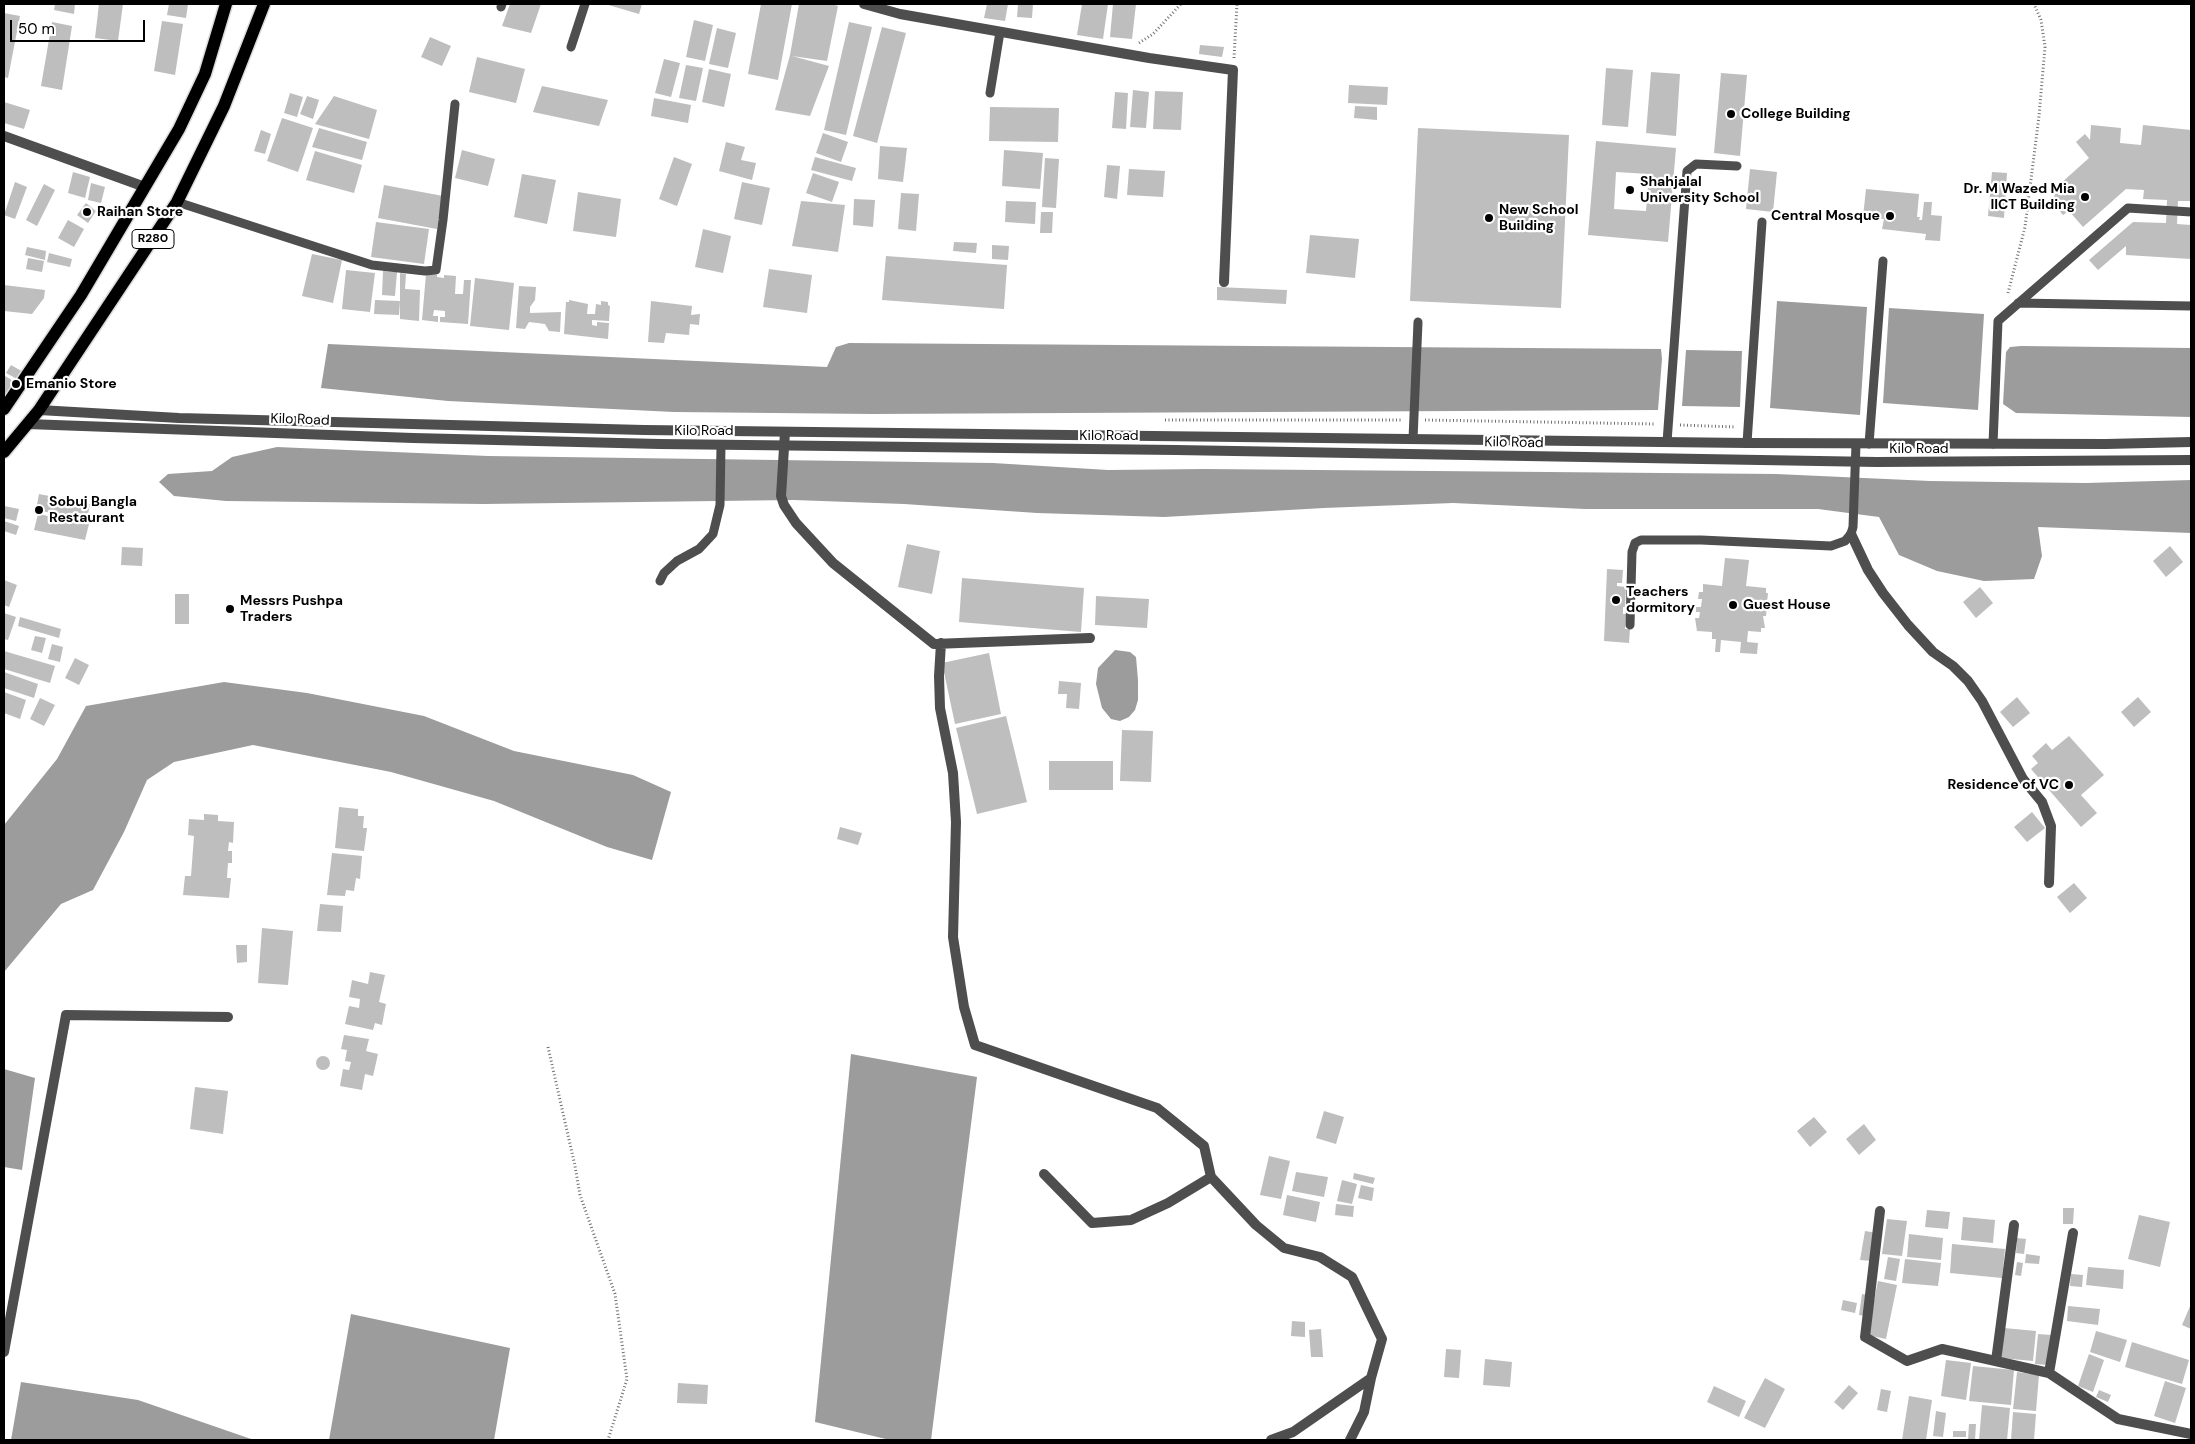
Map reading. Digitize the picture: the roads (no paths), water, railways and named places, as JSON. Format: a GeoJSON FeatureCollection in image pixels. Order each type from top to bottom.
{"type":"FeatureCollection","features":[{"type":"Feature","properties":{"kind":"main road","name":"R280"},"geometry":{"type":"LineString","coordinates":[[4,410],[81,295],[179,129],[205,74],[226,4]]}},
{"type":"Feature","properties":{"kind":"main road","name":"R280"},"geometry":{"type":"LineString","coordinates":[[4,452],[39,410],[177,202],[224,106],[264,4]]}},
{"type":"Feature","properties":{"kind":"street"},"geometry":{"type":"LineString","coordinates":[[864,4],[900,14],[1000,32],[1125,54],[1233,70],[1224,282]]}},
{"type":"Feature","properties":{"kind":"street"},"geometry":{"type":"LineString","coordinates":[[4,136],[145,187]]}},
{"type":"Feature","properties":{"kind":"street","name":"Kilo Road"},"geometry":{"type":"LineString","coordinates":[[39,410],[187,418],[644,430],[1747,444],[2191,442]]}},
{"type":"Feature","properties":{"kind":"street","name":"Kilo Road"},"geometry":{"type":"LineString","coordinates":[[27,424],[412,438],[721,445],[1856,462],[2191,460]]}},
{"type":"Feature","properties":{"kind":"street"},"geometry":{"type":"LineString","coordinates":[[785,432],[781,496],[784,505],[801,530],[833,563],[934,644],[1090,638]]}},
{"type":"Feature","properties":{"kind":"street"},"geometry":{"type":"LineString","coordinates":[[1851,534],[1868,570],[1908,625],[1933,652],[1953,666],[1968,681],[1982,701],[2024,778],[2042,802],[2051,826],[2049,883]]}},
{"type":"Feature","properties":{"kind":"street"},"geometry":{"type":"LineString","coordinates":[[941,643],[940,708],[953,774],[956,822],[953,937],[964,1007],[975,1045],[1158,1108],[1204,1146],[1211,1177],[1256,1225],[1284,1248],[1320,1257],[1352,1277],[1382,1339],[1364,1412],[1350,1440]]}},
{"type":"Feature","properties":{"kind":"street"},"geometry":{"type":"LineString","coordinates":[[4,1352],[66,1015],[228,1017]]}},
{"type":"Feature","properties":{"kind":"street"},"geometry":{"type":"LineString","coordinates":[[1044,1174],[1092,1223],[1131,1220],[1168,1203],[1211,1177]]}},
{"type":"Feature","properties":{"kind":"street"},"geometry":{"type":"LineString","coordinates":[[1880,1211],[1865,1337],[1907,1361],[1942,1349],[2048,1373],[2118,1419],[2191,1434]]}},
{"type":"Feature","properties":{"kind":"street"},"geometry":{"type":"LineString","coordinates":[[1996,1361],[2014,1225]]}},
{"type":"Feature","properties":{"kind":"street"},"geometry":{"type":"LineString","coordinates":[[2048,1373],[2073,1233]]}},
{"type":"Feature","properties":{"kind":"street"},"geometry":{"type":"LineString","coordinates":[[1271,1440],[1293,1432],[1371,1378]]}},
{"type":"Feature","properties":{"kind":"lane"},"geometry":{"type":"LineString","coordinates":[[571,47],[584,4]]}},
{"type":"Feature","properties":{"kind":"lane"},"geometry":{"type":"LineString","coordinates":[[990,93],[1000,32]]}},
{"type":"Feature","properties":{"kind":"lane"},"geometry":{"type":"LineString","coordinates":[[177,202],[372,265],[426,271],[436,270],[443,220],[454,104]]}},
{"type":"Feature","properties":{"kind":"lane"},"geometry":{"type":"LineString","coordinates":[[1667,442],[1687,171],[1696,164],[1737,166]]}},
{"type":"Feature","properties":{"kind":"lane"},"geometry":{"type":"LineString","coordinates":[[1993,444],[1998,321],[2128,208],[2191,212]]}},
{"type":"Feature","properties":{"kind":"lane"},"geometry":{"type":"LineString","coordinates":[[1747,444],[1762,222]]}},
{"type":"Feature","properties":{"kind":"lane"},"geometry":{"type":"LineString","coordinates":[[1869,444],[1883,261]]}},
{"type":"Feature","properties":{"kind":"lane"},"geometry":{"type":"LineString","coordinates":[[2018,303],[2191,306]]}},
{"type":"Feature","properties":{"kind":"lane"},"geometry":{"type":"LineString","coordinates":[[1413,439],[1418,322]]}},
{"type":"Feature","properties":{"kind":"lane"},"geometry":{"type":"LineString","coordinates":[[1630,625],[1632,552],[1635,543],[1641,540],[1701,540],[1831,546],[1842,543],[1851,534],[1856,444]]}},
{"type":"Feature","properties":{"kind":"lane"},"geometry":{"type":"LineString","coordinates":[[660,581],[664,573],[677,561],[699,549],[713,534],[719,516],[721,445]]}},
{"type":"Feature","properties":{"kind":"place","name":"College Building"},"geometry":{"type":"Point","coordinates":[1731,114]}},
{"type":"Feature","properties":{"kind":"place","name":"Shahjalal University School"},"geometry":{"type":"Point","coordinates":[1630,190]}},
{"type":"Feature","properties":{"kind":"place","name":"Dr. M Wazed Mia IICT Building"},"geometry":{"type":"Point","coordinates":[2085,197]}},
{"type":"Feature","properties":{"kind":"place","name":"Raihan Store"},"geometry":{"type":"Point","coordinates":[87,212]}},
{"type":"Feature","properties":{"kind":"place","name":"Central Mosque"},"geometry":{"type":"Point","coordinates":[1890,216]}},
{"type":"Feature","properties":{"kind":"place","name":"New School Building"},"geometry":{"type":"Point","coordinates":[1489,218]}},
{"type":"Feature","properties":{"kind":"place","name":"Emanio Store"},"geometry":{"type":"Point","coordinates":[16,384]}},
{"type":"Feature","properties":{"kind":"place","name":"Sobuj Bangla Restaurant"},"geometry":{"type":"Point","coordinates":[39,510]}},
{"type":"Feature","properties":{"kind":"place","name":"Teachers dormitory"},"geometry":{"type":"Point","coordinates":[1616,600]}},
{"type":"Feature","properties":{"kind":"place","name":"Guest House"},"geometry":{"type":"Point","coordinates":[1733,605]}},
{"type":"Feature","properties":{"kind":"place","name":"Messrs Pushpa Traders"},"geometry":{"type":"Point","coordinates":[230,609]}},
{"type":"Feature","properties":{"kind":"place","name":"Residence of VC"},"geometry":{"type":"Point","coordinates":[2069,785]}}]}
